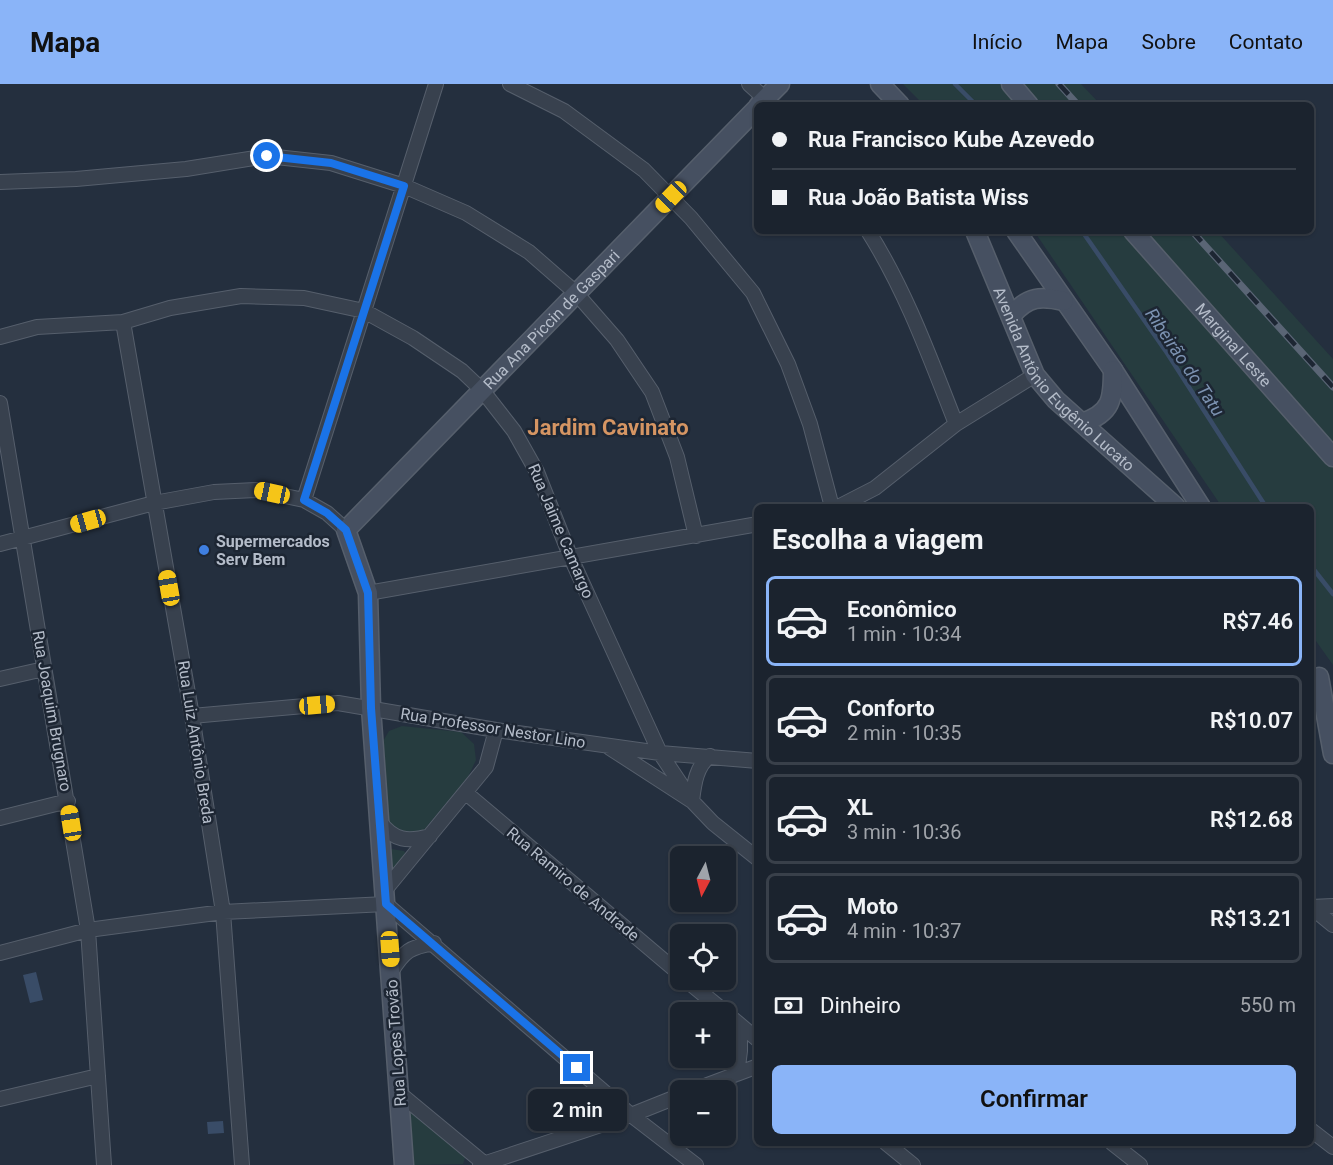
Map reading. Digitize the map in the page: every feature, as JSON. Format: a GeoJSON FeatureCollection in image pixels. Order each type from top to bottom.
{"type":"FeatureCollection","features":[{"type":"Feature","properties":{"kind":"main road","name":"Rua Ana Piccin de Gaspari"},"geometry":{"type":"LineString","coordinates":[[766,102],[780,84]]}},
{"type":"Feature","properties":{"kind":"main road"},"geometry":{"type":"LineString","coordinates":[[880,84],[897,102]]}},
{"type":"Feature","properties":{"kind":"main road"},"geometry":{"type":"LineString","coordinates":[[1011,84],[1026,102]]}},
{"type":"Feature","properties":{"kind":"main road","name":"Rua Ana Piccin de Gaspari"},"geometry":{"type":"LineString","coordinates":[[346,530],[754,114]]}},
{"type":"Feature","properties":{"kind":"main road","name":"Avenida Antônio Eugênio Lucato"},"geometry":{"type":"LineString","coordinates":[[976,234],[1012,315],[1035,375],[1056,400],[1173,504]]}},
{"type":"Feature","properties":{"kind":"main road"},"geometry":{"type":"LineString","coordinates":[[1019,234],[1113,370],[1200,504]]}},
{"type":"Feature","properties":{"kind":"main road","name":"Marginal Leste"},"geometry":{"type":"LineString","coordinates":[[1136,234],[1333,457]]}},
{"type":"Feature","properties":{"kind":"main road"},"geometry":{"type":"LineString","coordinates":[[1012,315],[1018,307],[1030,299],[1048,298],[1065,301]]}},
{"type":"Feature","properties":{"kind":"main road"},"geometry":{"type":"LineString","coordinates":[[1082,423],[1097,418],[1111,401],[1113,370]]}},
{"type":"Feature","properties":{"kind":"main road","name":"Rua Lopes Trovão"},"geometry":{"type":"LineString","coordinates":[[346,530],[368,593],[371,708],[404,1165]]}},
{"type":"Feature","properties":{"kind":"main road"},"geometry":{"type":"LineString","coordinates":[[1315,671],[1333,696]]}},
{"type":"Feature","properties":{"kind":"main road"},"geometry":{"type":"LineString","coordinates":[[1315,671],[1333,754]]}},
{"type":"Feature","properties":{"kind":"street"},"geometry":{"type":"LineString","coordinates":[[304,500],[436,84]]}},
{"type":"Feature","properties":{"kind":"street"},"geometry":{"type":"LineString","coordinates":[[510,84],[564,111],[644,170],[691,218],[753,293],[788,364],[810,424],[831,504]]}},
{"type":"Feature","properties":{"kind":"street"},"geometry":{"type":"LineString","coordinates":[[749,84],[762,102]]}},
{"type":"Feature","properties":{"kind":"street"},"geometry":{"type":"LineString","coordinates":[[0,182],[76,179],[186,169],[267,156],[331,163],[404,186],[466,213],[529,252],[576,293],[616,340],[652,392],[677,457],[696,536]]}},
{"type":"Feature","properties":{"kind":"street"},"geometry":{"type":"LineString","coordinates":[[870,234],[910,310],[956,424]]}},
{"type":"Feature","properties":{"kind":"street","name":"Rua Jaime Camargo"},"geometry":{"type":"LineString","coordinates":[[0,337],[37,327],[123,322],[170,308],[241,296],[304,298],[364,311],[413,338],[462,371],[482,390],[514,431],[537,472],[571,558],[660,753],[692,801]]}},
{"type":"Feature","properties":{"kind":"street","name":"Rua Luiz Antônio Breda"},"geometry":{"type":"LineString","coordinates":[[123,322],[192,716],[223,912],[242,1165]]}},
{"type":"Feature","properties":{"kind":"street"},"geometry":{"type":"LineString","coordinates":[[843,504],[875,488],[956,424],[1035,375]]}},
{"type":"Feature","properties":{"kind":"street","name":"Rua Joaquim Brugnaro"},"geometry":{"type":"LineString","coordinates":[[0,403],[88,930],[104,1165]]}},
{"type":"Feature","properties":{"kind":"street"},"geometry":{"type":"LineString","coordinates":[[0,544],[154,503],[214,492],[256,490],[304,500],[327,513],[346,530]]}},
{"type":"Feature","properties":{"kind":"street"},"geometry":{"type":"LineString","coordinates":[[368,593],[754,525]]}},
{"type":"Feature","properties":{"kind":"street"},"geometry":{"type":"LineString","coordinates":[[0,679],[44,669]]}},
{"type":"Feature","properties":{"kind":"street","name":"Rua Professor Nestor Lino"},"geometry":{"type":"LineString","coordinates":[[192,716],[338,703],[606,746],[754,761]]}},
{"type":"Feature","properties":{"kind":"street"},"geometry":{"type":"LineString","coordinates":[[0,953],[88,930],[223,912],[386,897],[430,836],[486,767],[496,730]]}},
{"type":"Feature","properties":{"kind":"street"},"geometry":{"type":"LineString","coordinates":[[606,746],[692,801],[713,822],[754,856]]}},
{"type":"Feature","properties":{"kind":"street"},"geometry":{"type":"LineString","coordinates":[[692,801],[697,775],[704,760],[710,756]]}},
{"type":"Feature","properties":{"kind":"street","name":"Rua Ramiro de Andrade"},"geometry":{"type":"LineString","coordinates":[[466,793],[670,966]]}},
{"type":"Feature","properties":{"kind":"street"},"geometry":{"type":"LineString","coordinates":[[0,818],[68,801]]}},
{"type":"Feature","properties":{"kind":"street"},"geometry":{"type":"LineString","coordinates":[[380,822],[388,833],[400,839],[415,840],[430,836]]}},
{"type":"Feature","properties":{"kind":"street"},"geometry":{"type":"LineString","coordinates":[[386,897],[434,943],[631,1115],[696,1165]]}},
{"type":"Feature","properties":{"kind":"street"},"geometry":{"type":"LineString","coordinates":[[1314,907],[1333,906]]}},
{"type":"Feature","properties":{"kind":"street"},"geometry":{"type":"LineString","coordinates":[[1314,910],[1333,926]]}},
{"type":"Feature","properties":{"kind":"street"},"geometry":{"type":"LineString","coordinates":[[391,972],[401,956],[416,946],[434,943]]}},
{"type":"Feature","properties":{"kind":"street"},"geometry":{"type":"LineString","coordinates":[[698,990],[713,1002]]}},
{"type":"Feature","properties":{"kind":"street"},"geometry":{"type":"LineString","coordinates":[[736,1022],[754,1037]]}},
{"type":"Feature","properties":{"kind":"street"},"geometry":{"type":"LineString","coordinates":[[737,1074],[740,1025]]}},
{"type":"Feature","properties":{"kind":"street"},"geometry":{"type":"LineString","coordinates":[[721,1080],[754,1068]]}},
{"type":"Feature","properties":{"kind":"street"},"geometry":{"type":"LineString","coordinates":[[0,1099],[98,1076]]}},
{"type":"Feature","properties":{"kind":"street"},"geometry":{"type":"LineString","coordinates":[[399,1093],[483,1165],[631,1115],[670,1099]]}},
{"type":"Feature","properties":{"kind":"street"},"geometry":{"type":"LineString","coordinates":[[1314,1132],[1333,1147]]}},
{"type":"Feature","properties":{"kind":"street"},"geometry":{"type":"LineString","coordinates":[[890,1146],[913,1165]]}},
{"type":"Feature","properties":{"kind":"street"},"geometry":{"type":"LineString","coordinates":[[1116,1146],[1140,1165]]}},
{"type":"Feature","properties":{"kind":"green space"},"geometry":{"type":"Polygon","coordinates":[[[903,84],[1081,84],[1098,102],[921,102],[903,84]]]}},
{"type":"Feature","properties":{"kind":"green space"},"geometry":{"type":"Polygon","coordinates":[[[1036,234],[1220,234],[1333,359],[1333,665],[1314,638],[1314,504],[1220,504],[1036,234]]]}},
{"type":"Feature","properties":{"kind":"green space"},"geometry":{"type":"Polygon","coordinates":[[[402,726],[461,732],[474,744],[476,760],[468,777],[423,831],[412,837],[389,826],[382,743],[389,731],[402,726]]]}},
{"type":"Feature","properties":{"kind":"green space"},"geometry":{"type":"Polygon","coordinates":[[[389,850],[404,851],[406,854],[394,870],[391,867],[389,850]]]}},
{"type":"Feature","properties":{"kind":"green space"},"geometry":{"type":"Polygon","coordinates":[[[417,1113],[466,1155],[463,1164],[412,1165],[409,1115],[417,1113]]]}},
{"type":"Feature","properties":{"kind":"water"},"geometry":{"type":"Polygon","coordinates":[[[36,972],[43,1000],[30,1003],[23,975],[36,972]]]}},
{"type":"Feature","properties":{"kind":"water"},"geometry":{"type":"Polygon","coordinates":[[[223,1121],[224,1133],[208,1134],[207,1122],[223,1121]]]}},
{"type":"Feature","properties":{"kind":"waterway","name":"Ribeirão do Tatu"},"geometry":{"type":"LineString","coordinates":[[955,84],[973,102]]}},
{"type":"Feature","properties":{"kind":"waterway","name":"Ribeirão do Tatu"},"geometry":{"type":"LineString","coordinates":[[1084,234],[1167,353],[1264,504]]}},
{"type":"Feature","properties":{"kind":"waterway","name":"Ribeirão do Tatu"},"geometry":{"type":"LineString","coordinates":[[1314,570],[1333,594]]}},
{"type":"Feature","properties":{"kind":"railway"},"geometry":{"type":"LineString","coordinates":[[1059,84],[1075,102]]}},
{"type":"Feature","properties":{"kind":"railway"},"geometry":{"type":"LineString","coordinates":[[1195,234],[1333,387]]}},
{"type":"Feature","properties":{"kind":"place","name":"Supermercados Serv Bem"},"geometry":{"type":"Point","coordinates":[204,550]}},
{"type":"Feature","properties":{"kind":"district","name":"Jardim Cavinato"},"geometry":{"type":"Point","coordinates":[608,427]}},
{"type":"Feature","properties":{"kind":"route"},"geometry":{"type":"LineString","coordinates":[[267,156],[331,163],[404,186],[304,500],[327,513],[346,530],[368,593],[371,708],[386,904],[577,1068]]}}]}
